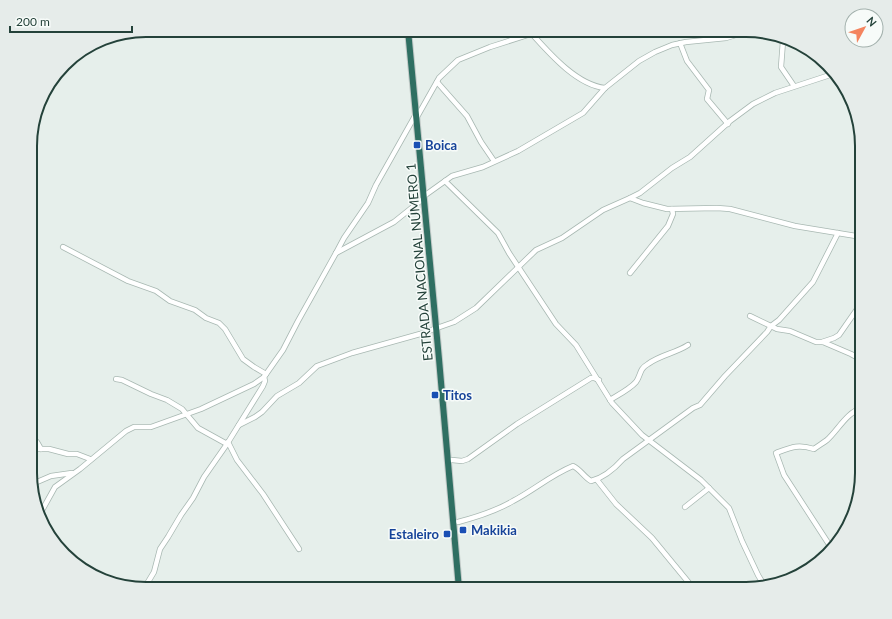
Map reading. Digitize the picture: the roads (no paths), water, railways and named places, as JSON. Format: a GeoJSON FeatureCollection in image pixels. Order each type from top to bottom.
{"type":"FeatureCollection","features":[{"type":"Feature","properties":{"kind":"highway","name":"ESTRADA NACIONAL NÚMERO 1"},"geometry":{"type":"LineString","coordinates":[[409,37],[417,114],[458,582]]}},
{"type":"Feature","properties":{"kind":"street"},"geometry":{"type":"LineString","coordinates":[[43,508],[55,487],[132,428],[151,427],[186,414],[230,396],[254,384],[265,375],[283,350],[344,238],[368,203],[376,185],[437,82],[454,64],[464,57],[523,37]]}},
{"type":"Feature","properties":{"kind":"street"},"geometry":{"type":"LineString","coordinates":[[535,37],[556,59],[576,75],[592,86],[605,88]]}},
{"type":"Feature","properties":{"kind":"street"},"geometry":{"type":"LineString","coordinates":[[336,253],[394,222],[424,197],[457,174],[483,167],[518,151],[583,113],[605,88],[647,56],[672,45],[729,37]]}},
{"type":"Feature","properties":{"kind":"street"},"geometry":{"type":"LineString","coordinates":[[680,44],[687,61],[709,90],[707,98],[728,124]]}},
{"type":"Feature","properties":{"kind":"street"},"geometry":{"type":"LineString","coordinates":[[783,44],[781,67],[794,86]]}},
{"type":"Feature","properties":{"kind":"street"},"geometry":{"type":"LineString","coordinates":[[239,425],[262,412],[277,396],[296,385],[317,366],[352,353],[454,322],[476,308],[536,250],[562,238],[610,206],[630,198],[650,186],[672,168],[690,157],[728,124],[763,99],[794,86],[828,75]]}},
{"type":"Feature","properties":{"kind":"street"},"geometry":{"type":"LineString","coordinates":[[437,82],[467,116],[481,142],[494,161]]}},
{"type":"Feature","properties":{"kind":"street"},"geometry":{"type":"LineString","coordinates":[[446,181],[498,233],[509,253],[556,324],[576,345],[610,400],[649,440],[701,480],[729,508],[742,541],[761,581]]}},
{"type":"Feature","properties":{"kind":"street"},"geometry":{"type":"LineString","coordinates":[[630,198],[643,203],[672,209],[730,209],[795,226],[855,236]]}},
{"type":"Feature","properties":{"kind":"street"},"geometry":{"type":"LineString","coordinates":[[630,272],[668,226],[673,214],[672,209]]}},
{"type":"Feature","properties":{"kind":"street"},"geometry":{"type":"LineString","coordinates":[[458,522],[494,511],[515,500],[548,478],[573,466],[577,468],[586,478],[592,481],[597,480],[616,467],[623,459],[649,440],[693,408],[700,405],[725,376],[813,282],[838,233]]}},
{"type":"Feature","properties":{"kind":"street"},"geometry":{"type":"LineString","coordinates":[[344,238],[351,245]]}},
{"type":"Feature","properties":{"kind":"street"},"geometry":{"type":"LineString","coordinates":[[63,247],[128,281],[156,291],[170,301],[195,310],[206,318],[220,323],[244,359],[265,375]]}},
{"type":"Feature","properties":{"kind":"street"},"geometry":{"type":"LineString","coordinates":[[750,316],[771,326],[790,331],[816,342],[822,342],[839,335],[855,312]]}},
{"type":"Feature","properties":{"kind":"street"},"geometry":{"type":"LineString","coordinates":[[822,342],[855,356]]}},
{"type":"Feature","properties":{"kind":"street"},"geometry":{"type":"LineString","coordinates":[[610,400],[635,384],[640,371],[648,364],[656,359],[677,352],[688,345]]}},
{"type":"Feature","properties":{"kind":"street"},"geometry":{"type":"LineString","coordinates":[[148,582],[154,572],[160,549],[172,531],[175,523],[193,498],[204,477],[228,443],[263,386],[265,375]]}},
{"type":"Feature","properties":{"kind":"street"},"geometry":{"type":"LineString","coordinates":[[452,460],[462,461],[468,459],[517,424],[591,378],[599,380]]}},
{"type":"Feature","properties":{"kind":"street"},"geometry":{"type":"LineString","coordinates":[[116,379],[122,380],[167,400],[182,409],[201,431],[228,443],[237,460],[264,494],[299,549]]}},
{"type":"Feature","properties":{"kind":"street"},"geometry":{"type":"LineString","coordinates":[[829,543],[784,475],[776,453],[796,446],[804,446],[814,449],[826,441],[855,411]]}},
{"type":"Feature","properties":{"kind":"street"},"geometry":{"type":"LineString","coordinates":[[37,442],[41,449]]}},
{"type":"Feature","properties":{"kind":"street"},"geometry":{"type":"LineString","coordinates":[[37,449],[49,449],[68,454],[77,454],[90,459]]}},
{"type":"Feature","properties":{"kind":"street"},"geometry":{"type":"LineString","coordinates":[[37,482],[51,476],[74,473]]}},
{"type":"Feature","properties":{"kind":"street"},"geometry":{"type":"LineString","coordinates":[[597,480],[616,504],[652,538],[688,582]]}},
{"type":"Feature","properties":{"kind":"street"},"geometry":{"type":"LineString","coordinates":[[685,507],[709,488]]}},
{"type":"Feature","properties":{"kind":"place","name":"Boica"},"geometry":{"type":"Point","coordinates":[417,145]}},
{"type":"Feature","properties":{"kind":"place","name":"Titos"},"geometry":{"type":"Point","coordinates":[435,395]}},
{"type":"Feature","properties":{"kind":"place","name":"Makikia"},"geometry":{"type":"Point","coordinates":[463,530]}},
{"type":"Feature","properties":{"kind":"place","name":"Estaleiro"},"geometry":{"type":"Point","coordinates":[447,534]}}]}
